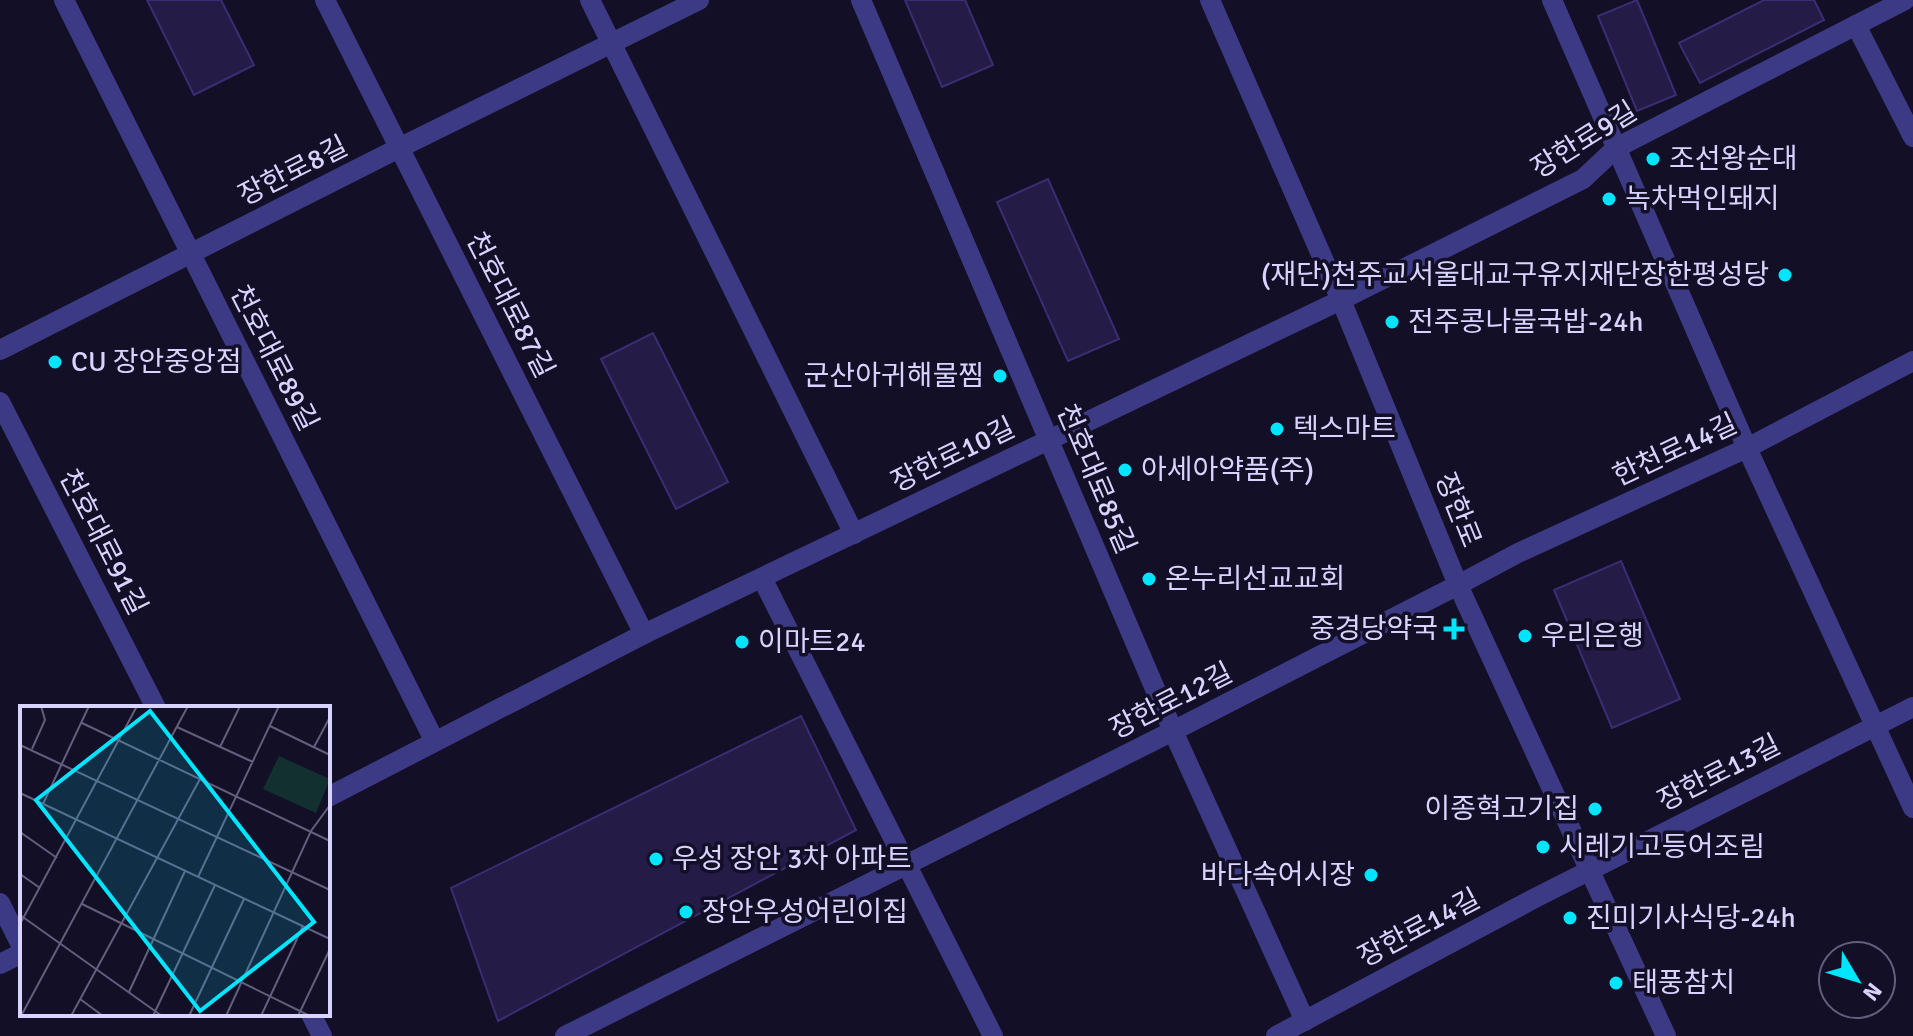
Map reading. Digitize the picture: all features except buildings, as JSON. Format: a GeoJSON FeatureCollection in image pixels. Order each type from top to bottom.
{"type":"FeatureCollection","features":[{"type":"Feature","properties":{"kind":"street","name":"천호대로89길"},"geometry":{"type":"LineString","coordinates":[[64,0],[434,740]]}},
{"type":"Feature","properties":{"kind":"street","name":"천호대로87길"},"geometry":{"type":"LineString","coordinates":[[325,0],[644,634]]}},
{"type":"Feature","properties":{"kind":"street"},"geometry":{"type":"LineString","coordinates":[[590,0],[854,534]]}},
{"type":"Feature","properties":{"kind":"street","name":"장한로8길"},"geometry":{"type":"LineString","coordinates":[[0,350],[699,0]]}},
{"type":"Feature","properties":{"kind":"street","name":"천호대로85길"},"geometry":{"type":"LineString","coordinates":[[861,0],[1173,731],[1305,1021]]}},
{"type":"Feature","properties":{"kind":"street","name":"장한로"},"geometry":{"type":"LineString","coordinates":[[1210,0],[1341,300],[1458,585],[1666,1036]]}},
{"type":"Feature","properties":{"kind":"street"},"geometry":{"type":"LineString","coordinates":[[1552,0],[1747,448],[1913,808]]}},
{"type":"Feature","properties":{"kind":"street","name":"장한로9길"},"geometry":{"type":"LineString","coordinates":[[1341,300],[1583,179],[1616,148],[1905,0]]}},
{"type":"Feature","properties":{"kind":"street"},"geometry":{"type":"LineString","coordinates":[[1856,25],[1913,137]]}},
{"type":"Feature","properties":{"kind":"street","name":"장한로10길"},"geometry":{"type":"LineString","coordinates":[[330,796],[644,634],[1341,300]]}},
{"type":"Feature","properties":{"kind":"street","name":"한천로14길"},"geometry":{"type":"LineString","coordinates":[[1458,585],[1518,553],[1747,448],[1913,361]]}},
{"type":"Feature","properties":{"kind":"street","name":"천호대로91길"},"geometry":{"type":"LineString","coordinates":[[0,402],[155,706]]}},
{"type":"Feature","properties":{"kind":"street"},"geometry":{"type":"LineString","coordinates":[[762,578],[993,1036]]}},
{"type":"Feature","properties":{"kind":"street","name":"장한로12길"},"geometry":{"type":"LineString","coordinates":[[565,1036],[1458,585]]}},
{"type":"Feature","properties":{"kind":"street","name":"장한로13길"},"geometry":{"type":"LineString","coordinates":[[1589,870],[1913,707]]}},
{"type":"Feature","properties":{"kind":"street","name":"장한로14길"},"geometry":{"type":"LineString","coordinates":[[1276,1036],[1589,870]]}},
{"type":"Feature","properties":{"kind":"street"},"geometry":{"type":"LineString","coordinates":[[0,903],[20,946]]}},
{"type":"Feature","properties":{"kind":"street"},"geometry":{"type":"LineString","coordinates":[[0,964],[20,951]]}},
{"type":"Feature","properties":{"kind":"street"},"geometry":{"type":"LineString","coordinates":[[312,1016],[322,1036]]}},
{"type":"Feature","properties":{"kind":"place","name":"조선왕순대"},"geometry":{"type":"Point","coordinates":[1653,159]}},
{"type":"Feature","properties":{"kind":"place","name":"녹차먹인돼지"},"geometry":{"type":"Point","coordinates":[1609,199]}},
{"type":"Feature","properties":{"kind":"place","name":"(재단)천주교서울대교구유지재단장한평성당"},"geometry":{"type":"Point","coordinates":[1785,275]}},
{"type":"Feature","properties":{"kind":"place","name":"전주콩나물국밥-24h"},"geometry":{"type":"Point","coordinates":[1392,322]}},
{"type":"Feature","properties":{"kind":"place","name":"CU 장안중앙점"},"geometry":{"type":"Point","coordinates":[55,362]}},
{"type":"Feature","properties":{"kind":"place","name":"군산아귀해물찜"},"geometry":{"type":"Point","coordinates":[1000,376]}},
{"type":"Feature","properties":{"kind":"place","name":"텍스마트"},"geometry":{"type":"Point","coordinates":[1277,429]}},
{"type":"Feature","properties":{"kind":"place","name":"아세아약품(주)"},"geometry":{"type":"Point","coordinates":[1125,470]}},
{"type":"Feature","properties":{"kind":"place","name":"온누리선교교회"},"geometry":{"type":"Point","coordinates":[1149,579]}},
{"type":"Feature","properties":{"kind":"place","name":"중경당약국"},"geometry":{"type":"Point","coordinates":[1454,629]}},
{"type":"Feature","properties":{"kind":"place","name":"우리은행"},"geometry":{"type":"Point","coordinates":[1525,636]}},
{"type":"Feature","properties":{"kind":"place","name":"이마트24"},"geometry":{"type":"Point","coordinates":[742,642]}},
{"type":"Feature","properties":{"kind":"place","name":"이종혁고기집"},"geometry":{"type":"Point","coordinates":[1595,809]}},
{"type":"Feature","properties":{"kind":"place","name":"시레기고등어조림"},"geometry":{"type":"Point","coordinates":[1543,847]}},
{"type":"Feature","properties":{"kind":"place","name":"우성 장안 3차 아파트"},"geometry":{"type":"Point","coordinates":[656,859]}},
{"type":"Feature","properties":{"kind":"place","name":"바다속어시장"},"geometry":{"type":"Point","coordinates":[1371,875]}},
{"type":"Feature","properties":{"kind":"place","name":"장안우성어린이집"},"geometry":{"type":"Point","coordinates":[686,912]}},
{"type":"Feature","properties":{"kind":"place","name":"진미기사식당-24h"},"geometry":{"type":"Point","coordinates":[1570,918]}},
{"type":"Feature","properties":{"kind":"place","name":"태풍참치"},"geometry":{"type":"Point","coordinates":[1616,983]}}]}
